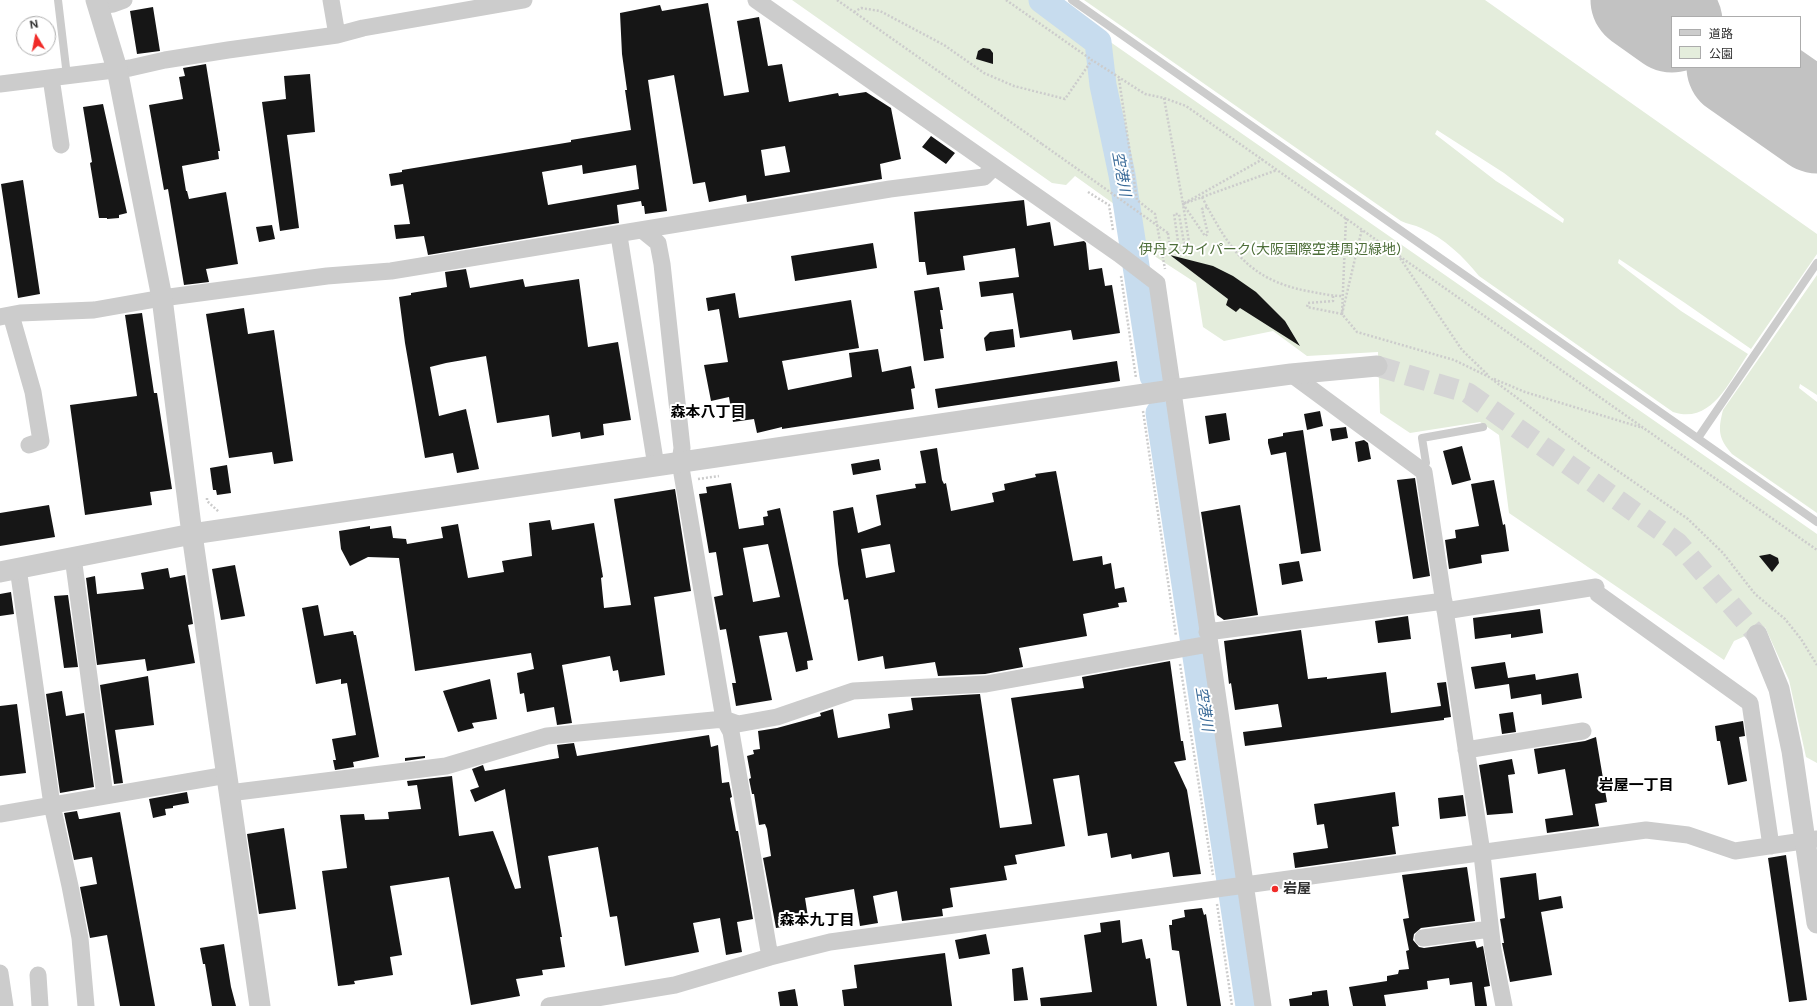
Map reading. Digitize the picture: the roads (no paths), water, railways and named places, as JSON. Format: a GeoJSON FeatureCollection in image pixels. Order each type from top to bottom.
{"type":"FeatureCollection","features":[{"type":"Feature","properties":{"kind":"street"},"geometry":{"type":"LineString","coordinates":[[120,0],[113,4],[97,3],[117,69],[162,298],[192,534],[260,1006]]}},
{"type":"Feature","properties":{"kind":"street"},"geometry":{"type":"LineString","coordinates":[[331,0],[337,35]]}},
{"type":"Feature","properties":{"kind":"street"},"geometry":{"type":"LineString","coordinates":[[0,83],[117,69],[228,50],[337,35],[363,28],[524,0]]}},
{"type":"Feature","properties":{"kind":"street"},"geometry":{"type":"LineString","coordinates":[[756,0],[1118,254],[1156,283],[1242,886],[1263,1006]]}},
{"type":"Feature","properties":{"kind":"street"},"geometry":{"type":"LineString","coordinates":[[59,77],[61,145]]}},
{"type":"Feature","properties":{"kind":"street"},"geometry":{"type":"LineString","coordinates":[[29,445],[41,441],[28,405],[6,316],[94,310],[162,298],[326,276],[391,271],[890,189],[984,177],[994,167]]}},
{"type":"Feature","properties":{"kind":"street"},"geometry":{"type":"LineString","coordinates":[[642,230],[658,243],[662,264],[682,448],[680,462],[724,719],[732,732],[770,957]]}},
{"type":"Feature","properties":{"kind":"street"},"geometry":{"type":"LineString","coordinates":[[620,242],[656,466]]}},
{"type":"Feature","properties":{"kind":"street"},"geometry":{"type":"LineString","coordinates":[[86,1006],[80,938],[52,805],[9,570],[192,534],[1172,390],[1291,374],[1377,366]]}},
{"type":"Feature","properties":{"kind":"street"},"geometry":{"type":"LineString","coordinates":[[1291,374],[1424,472],[1466,750],[1490,929],[1504,1006]]}},
{"type":"Feature","properties":{"kind":"street"},"geometry":{"type":"LineString","coordinates":[[73,558],[106,796]]}},
{"type":"Feature","properties":{"kind":"street"},"geometry":{"type":"LineString","coordinates":[[0,814],[106,796],[228,784],[446,766],[547,736],[724,719],[738,724],[778,717],[853,691],[986,684],[1178,649],[1206,640],[1444,606],[1597,591],[1750,703],[1772,846]]}},
{"type":"Feature","properties":{"kind":"street"},"geometry":{"type":"LineString","coordinates":[[1757,635],[1779,689],[1811,840],[1817,923]]}},
{"type":"Feature","properties":{"kind":"street"},"geometry":{"type":"LineString","coordinates":[[1466,750],[1583,731]]}},
{"type":"Feature","properties":{"kind":"street"},"geometry":{"type":"LineString","coordinates":[[550,1006],[675,985],[770,957],[830,942],[1646,830],[1688,836],[1735,851],[1811,840]]}},
{"type":"Feature","properties":{"kind":"street"},"geometry":{"type":"LineString","coordinates":[[1423,938],[1490,929]]}},
{"type":"Feature","properties":{"kind":"street"},"geometry":{"type":"LineString","coordinates":[[0,973],[5,1006]]}},
{"type":"Feature","properties":{"kind":"street"},"geometry":{"type":"LineString","coordinates":[[38,975],[40,1006]]}},
{"type":"Feature","properties":{"kind":"lane"},"geometry":{"type":"LineString","coordinates":[[58,0],[59,77]]}},
{"type":"Feature","properties":{"kind":"lane"},"geometry":{"type":"LineString","coordinates":[[1072,0],[1817,522]]}},
{"type":"Feature","properties":{"kind":"lane"},"geometry":{"type":"LineString","coordinates":[[1698,438],[1817,263]]}},
{"type":"Feature","properties":{"kind":"lane"},"geometry":{"type":"LineString","coordinates":[[1421,470],[1426,463],[1422,438],[1483,427]]}},
{"type":"Feature","properties":{"kind":"waterway","name":"空港川"},"geometry":{"type":"LineString","coordinates":[[1042,0],[1098,42],[1103,85],[1122,175],[1153,376]]}},
{"type":"Feature","properties":{"kind":"waterway","name":"空港川"},"geometry":{"type":"LineString","coordinates":[[1159,413],[1249,1006]]}},
{"type":"Feature","properties":{"kind":"tunnel"},"geometry":{"type":"LineString","coordinates":[[1377,366],[1468,393],[1678,543],[1757,635]]}},
{"type":"Feature","properties":{"kind":"place","name":"岩屋"},"geometry":{"type":"Point","coordinates":[1275,889]}},
{"type":"Feature","properties":{"kind":"district","name":"森本八丁目"},"geometry":{"type":"Point","coordinates":[708,413]}},
{"type":"Feature","properties":{"kind":"district","name":"岩屋一丁目"},"geometry":{"type":"Point","coordinates":[1636,786]}},
{"type":"Feature","properties":{"kind":"district","name":"森本九丁目"},"geometry":{"type":"Point","coordinates":[817,921]}},
{"type":"Feature","properties":{"kind":"park label","name":"伊丹スカイパーク(大阪国際空港周辺緑地)"},"geometry":{"type":"Point","coordinates":[1270,250]}}]}
